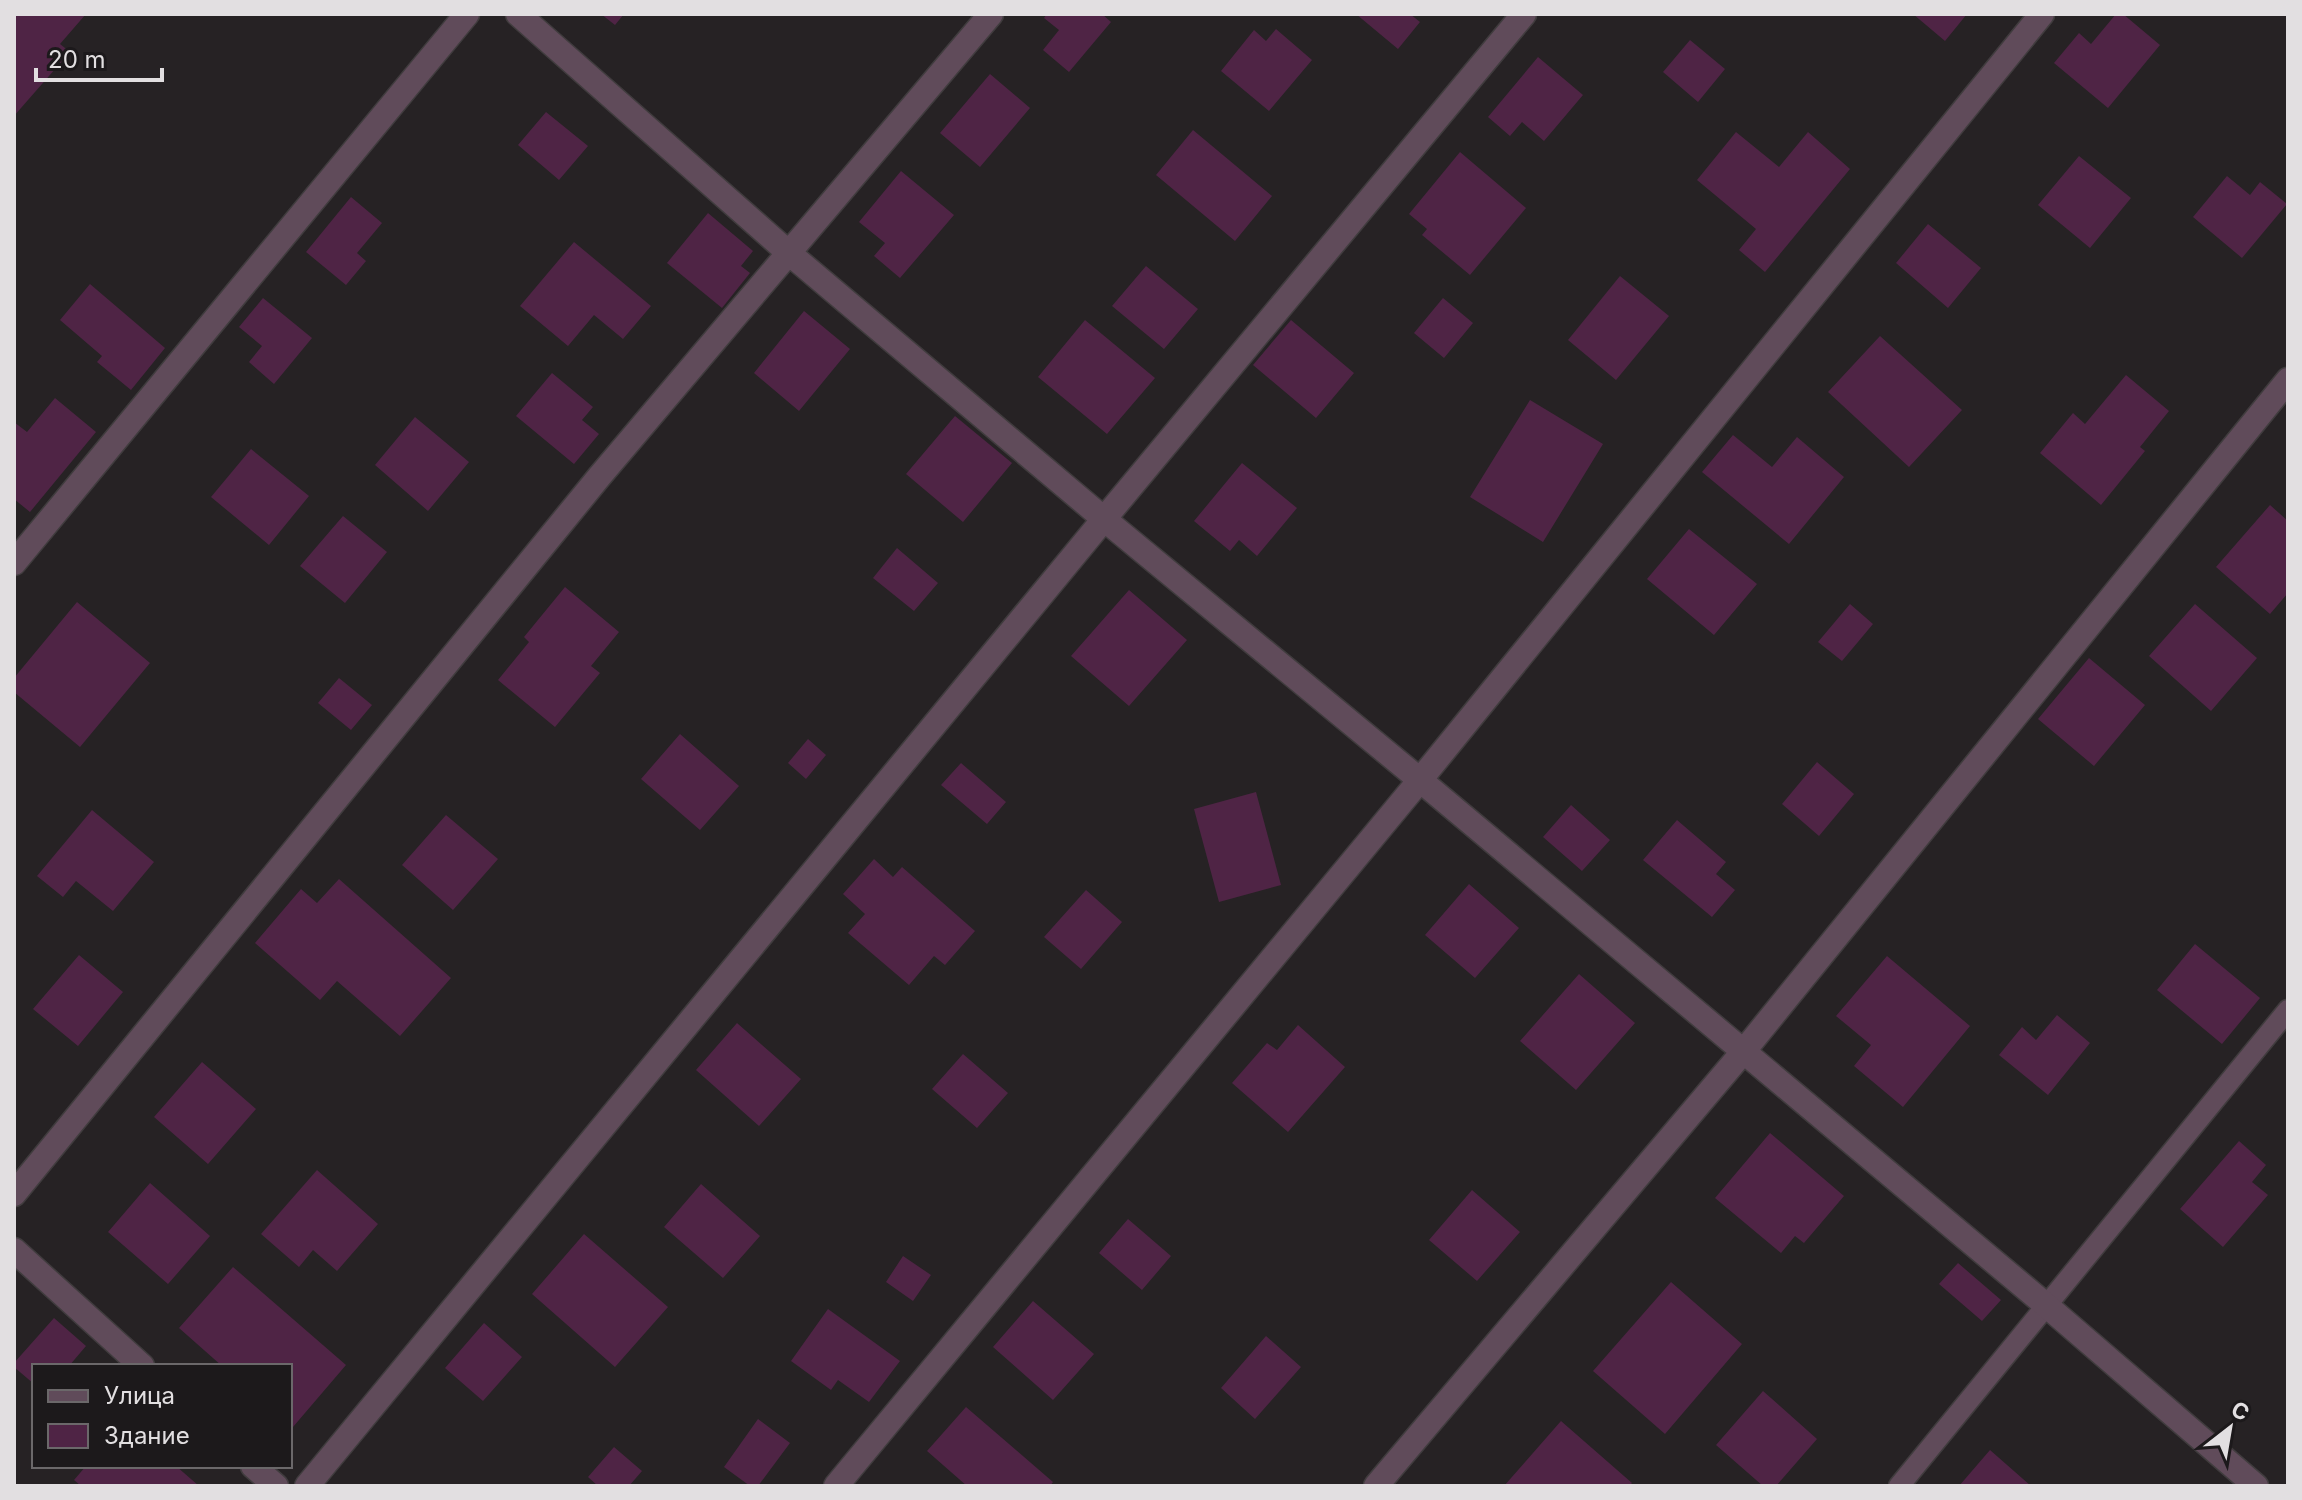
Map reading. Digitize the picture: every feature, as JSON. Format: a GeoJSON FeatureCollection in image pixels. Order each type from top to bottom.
{"type":"FeatureCollection","features":[{"type":"Feature","properties":{"kind":"street"},"geometry":{"type":"LineString","coordinates":[[14,563],[467,14]]}},
{"type":"Feature","properties":{"kind":"street"},"geometry":{"type":"LineString","coordinates":[[518,14],[790,254],[2047,1306],[2256,1486]]}},
{"type":"Feature","properties":{"kind":"street"},"geometry":{"type":"LineString","coordinates":[[14,1194],[599,477],[991,14]]}},
{"type":"Feature","properties":{"kind":"street"},"geometry":{"type":"LineString","coordinates":[[307,1486],[1524,14]]}},
{"type":"Feature","properties":{"kind":"street"},"geometry":{"type":"LineString","coordinates":[[836,1486],[1420,780],[2042,14]]}},
{"type":"Feature","properties":{"kind":"street"},"geometry":{"type":"LineString","coordinates":[[1376,1486],[1743,1052],[2288,380]]}},
{"type":"Feature","properties":{"kind":"street"},"geometry":{"type":"LineString","coordinates":[[14,1250],[140,1364]]}},
{"type":"Feature","properties":{"kind":"street"},"geometry":{"type":"LineString","coordinates":[[255,1468],[276,1486]]}},
{"type":"Feature","properties":{"kind":"lane"},"geometry":{"type":"LineString","coordinates":[[1899,1486],[2288,1010]]}},
{"type":"Feature","properties":{"kind":"building"},"geometry":{"type":"Polygon","coordinates":[[[14,14],[86,14],[60,44],[70,52],[14,116],[14,14]]]}},
{"type":"Feature","properties":{"kind":"building"},"geometry":{"type":"Polygon","coordinates":[[[601,14],[624,14],[615,25],[601,14]]]}},
{"type":"Feature","properties":{"kind":"building"},"geometry":{"type":"Polygon","coordinates":[[[1047,14],[1102,14],[1111,22],[1069,72],[1043,50],[1059,30],[1044,18],[1047,14]]]}},
{"type":"Feature","properties":{"kind":"building"},"geometry":{"type":"Polygon","coordinates":[[[1356,14],[1410,14],[1420,22],[1398,49],[1356,14]]]}},
{"type":"Feature","properties":{"kind":"building"},"geometry":{"type":"Polygon","coordinates":[[[1913,14],[1967,14],[1945,41],[1913,14]]]}},
{"type":"Feature","properties":{"kind":"building"},"geometry":{"type":"Polygon","coordinates":[[[2116,14],[2123,14],[2160,45],[2108,108],[2054,63],[2079,33],[2091,44],[2116,14]]]}},
{"type":"Feature","properties":{"kind":"building"},"geometry":{"type":"Polygon","coordinates":[[[1276,29],[1312,60],[1269,111],[1221,71],[1254,30],[1266,41],[1276,29]]]}},
{"type":"Feature","properties":{"kind":"building"},"geometry":{"type":"Polygon","coordinates":[[[1690,40],[1725,69],[1698,102],[1663,72],[1690,40]]]}},
{"type":"Feature","properties":{"kind":"building"},"geometry":{"type":"Polygon","coordinates":[[[1538,57],[1583,95],[1544,141],[1522,122],[1510,136],[1488,117],[1538,57]]]}},
{"type":"Feature","properties":{"kind":"building"},"geometry":{"type":"Polygon","coordinates":[[[990,74],[1030,108],[980,167],[940,133],[990,74]]]}},
{"type":"Feature","properties":{"kind":"building"},"geometry":{"type":"Polygon","coordinates":[[[546,112],[588,146],[559,180],[518,145],[546,112]]]}},
{"type":"Feature","properties":{"kind":"building"},"geometry":{"type":"Polygon","coordinates":[[[1193,130],[1272,196],[1235,241],[1156,175],[1193,130]]]}},
{"type":"Feature","properties":{"kind":"building"},"geometry":{"type":"Polygon","coordinates":[[[1736,132],[1779,167],[1808,132],[1850,169],[1765,272],[1739,250],[1756,229],[1697,180],[1736,132]]]}},
{"type":"Feature","properties":{"kind":"building"},"geometry":{"type":"Polygon","coordinates":[[[1460,152],[1526,208],[1470,275],[1422,235],[1427,229],[1409,214],[1460,152]]]}},
{"type":"Feature","properties":{"kind":"building"},"geometry":{"type":"Polygon","coordinates":[[[2079,156],[2131,198],[2090,248],[2038,205],[2079,156]]]}},
{"type":"Feature","properties":{"kind":"building"},"geometry":{"type":"Polygon","coordinates":[[[901,171],[954,215],[900,278],[874,256],[885,243],[859,222],[901,171]]]}},
{"type":"Feature","properties":{"kind":"building"},"geometry":{"type":"Polygon","coordinates":[[[2227,176],[2250,195],[2260,182],[2287,204],[2242,258],[2193,217],[2227,176]]]}},
{"type":"Feature","properties":{"kind":"building"},"geometry":{"type":"Polygon","coordinates":[[[351,197],[382,223],[357,253],[366,261],[346,285],[306,252],[351,197]]]}},
{"type":"Feature","properties":{"kind":"building"},"geometry":{"type":"Polygon","coordinates":[[[708,213],[753,251],[741,266],[750,273],[722,308],[667,263],[708,213]]]}},
{"type":"Feature","properties":{"kind":"building"},"geometry":{"type":"Polygon","coordinates":[[[1928,224],[1981,268],[1948,308],[1896,263],[1928,224]]]}},
{"type":"Feature","properties":{"kind":"building"},"geometry":{"type":"Polygon","coordinates":[[[574,242],[651,306],[623,339],[594,315],[568,346],[520,306],[574,242]]]}},
{"type":"Feature","properties":{"kind":"building"},"geometry":{"type":"Polygon","coordinates":[[[1146,266],[1198,309],[1164,349],[1112,306],[1146,266]]]}},
{"type":"Feature","properties":{"kind":"building"},"geometry":{"type":"Polygon","coordinates":[[[1620,276],[1669,316],[1616,380],[1568,340],[1620,276]]]}},
{"type":"Feature","properties":{"kind":"building"},"geometry":{"type":"Polygon","coordinates":[[[90,284],[165,348],[131,390],[97,362],[102,356],[60,320],[90,284]]]}},
{"type":"Feature","properties":{"kind":"building"},"geometry":{"type":"Polygon","coordinates":[[[263,298],[312,338],[274,384],[249,362],[262,346],[239,327],[263,298]]]}},
{"type":"Feature","properties":{"kind":"building"},"geometry":{"type":"Polygon","coordinates":[[[1443,298],[1473,323],[1444,358],[1414,333],[1443,298]]]}},
{"type":"Feature","properties":{"kind":"building"},"geometry":{"type":"Polygon","coordinates":[[[804,311],[850,349],[799,411],[754,373],[804,311]]]}},
{"type":"Feature","properties":{"kind":"building"},"geometry":{"type":"Polygon","coordinates":[[[1085,320],[1155,378],[1107,434],[1038,377],[1085,320]]]}},
{"type":"Feature","properties":{"kind":"building"},"geometry":{"type":"Polygon","coordinates":[[[1291,320],[1354,373],[1316,418],[1253,365],[1291,320]]]}},
{"type":"Feature","properties":{"kind":"building"},"geometry":{"type":"Polygon","coordinates":[[[1880,336],[1962,410],[1909,467],[1828,392],[1880,336]]]}},
{"type":"Feature","properties":{"kind":"building"},"geometry":{"type":"Polygon","coordinates":[[[552,373],[593,407],[582,420],[599,434],[574,464],[516,416],[552,373]]]}},
{"type":"Feature","properties":{"kind":"building"},"geometry":{"type":"Polygon","coordinates":[[[2126,375],[2169,411],[2140,447],[2145,451],[2101,505],[2040,453],[2073,413],[2085,424],[2126,375]]]}},
{"type":"Feature","properties":{"kind":"building"},"geometry":{"type":"Polygon","coordinates":[[[55,398],[96,432],[30,512],[14,499],[14,422],[27,432],[55,398]]]}},
{"type":"Feature","properties":{"kind":"building"},"geometry":{"type":"Polygon","coordinates":[[[1530,400],[1603,444],[1543,542],[1470,497],[1530,400]]]}},
{"type":"Feature","properties":{"kind":"building"},"geometry":{"type":"Polygon","coordinates":[[[955,416],[1012,463],[963,522],[906,474],[955,416]]]}},
{"type":"Feature","properties":{"kind":"building"},"geometry":{"type":"Polygon","coordinates":[[[415,417],[469,462],[428,511],[375,465],[415,417]]]}},
{"type":"Feature","properties":{"kind":"building"},"geometry":{"type":"Polygon","coordinates":[[[1733,435],[1772,467],[1797,437],[1844,477],[1789,544],[1702,472],[1733,435]]]}},
{"type":"Feature","properties":{"kind":"building"},"geometry":{"type":"Polygon","coordinates":[[[251,449],[309,496],[269,545],[211,497],[251,449]]]}},
{"type":"Feature","properties":{"kind":"building"},"geometry":{"type":"Polygon","coordinates":[[[1242,463],[1297,508],[1257,556],[1239,540],[1230,551],[1194,521],[1242,463]]]}},
{"type":"Feature","properties":{"kind":"building"},"geometry":{"type":"Polygon","coordinates":[[[2270,505],[2288,521],[2288,593],[2270,614],[2216,567],[2270,505]]]}},
{"type":"Feature","properties":{"kind":"building"},"geometry":{"type":"Polygon","coordinates":[[[343,516],[387,552],[345,603],[300,566],[343,516]]]}},
{"type":"Feature","properties":{"kind":"building"},"geometry":{"type":"Polygon","coordinates":[[[1689,529],[1757,584],[1714,635],[1647,579],[1689,529]]]}},
{"type":"Feature","properties":{"kind":"building"},"geometry":{"type":"Polygon","coordinates":[[[897,548],[938,583],[914,611],[873,578],[897,548]]]}},
{"type":"Feature","properties":{"kind":"building"},"geometry":{"type":"Polygon","coordinates":[[[565,587],[619,632],[591,666],[600,673],[555,727],[498,680],[529,642],[524,637],[565,587]]]}},
{"type":"Feature","properties":{"kind":"building"},"geometry":{"type":"Polygon","coordinates":[[[1129,590],[1187,640],[1129,706],[1071,656],[1129,590]]]}},
{"type":"Feature","properties":{"kind":"building"},"geometry":{"type":"Polygon","coordinates":[[[77,602],[150,663],[80,747],[14,692],[14,678],[77,602]]]}},
{"type":"Feature","properties":{"kind":"building"},"geometry":{"type":"Polygon","coordinates":[[[1850,604],[1873,624],[1842,661],[1818,642],[1850,604]]]}},
{"type":"Feature","properties":{"kind":"building"},"geometry":{"type":"Polygon","coordinates":[[[2195,604],[2257,658],[2211,711],[2149,656],[2195,604]]]}},
{"type":"Feature","properties":{"kind":"building"},"geometry":{"type":"Polygon","coordinates":[[[2089,658],[2145,705],[2094,766],[2038,719],[2089,658]]]}},
{"type":"Feature","properties":{"kind":"building"},"geometry":{"type":"Polygon","coordinates":[[[339,678],[372,705],[351,730],[318,703],[339,678]]]}},
{"type":"Feature","properties":{"kind":"building"},"geometry":{"type":"Polygon","coordinates":[[[680,734],[739,786],[700,830],[641,779],[680,734]]]}},
{"type":"Feature","properties":{"kind":"building"},"geometry":{"type":"Polygon","coordinates":[[[808,739],[826,755],[806,779],[788,763],[808,739]]]}},
{"type":"Feature","properties":{"kind":"building"},"geometry":{"type":"Polygon","coordinates":[[[1817,762],[1854,794],[1819,836],[1782,804],[1817,762]]]}},
{"type":"Feature","properties":{"kind":"building"},"geometry":{"type":"Polygon","coordinates":[[[961,763],[1006,802],[987,824],[941,785],[961,763]]]}},
{"type":"Feature","properties":{"kind":"building"},"geometry":{"type":"Polygon","coordinates":[[[1256,792],[1281,885],[1219,902],[1194,809],[1256,792]]]}},
{"type":"Feature","properties":{"kind":"building"},"geometry":{"type":"Polygon","coordinates":[[[1571,805],[1610,840],[1582,871],[1543,837],[1571,805]]]}},
{"type":"Feature","properties":{"kind":"building"},"geometry":{"type":"Polygon","coordinates":[[[92,810],[154,862],[113,911],[76,881],[63,897],[37,876],[92,810]]]}},
{"type":"Feature","properties":{"kind":"building"},"geometry":{"type":"Polygon","coordinates":[[[446,815],[498,859],[453,910],[402,865],[446,815]]]}},
{"type":"Feature","properties":{"kind":"building"},"geometry":{"type":"Polygon","coordinates":[[[1677,820],[1726,862],[1716,874],[1735,890],[1712,917],[1643,860],[1677,820]]]}},
{"type":"Feature","properties":{"kind":"building"},"geometry":{"type":"Polygon","coordinates":[[[874,859],[893,877],[902,867],[975,931],[945,965],[934,956],[909,985],[848,933],[865,914],[843,894],[874,859]]]}},
{"type":"Feature","properties":{"kind":"building"},"geometry":{"type":"Polygon","coordinates":[[[339,879],[451,978],[400,1036],[337,981],[320,1000],[255,943],[301,889],[317,903],[339,879]]]}},
{"type":"Feature","properties":{"kind":"building"},"geometry":{"type":"Polygon","coordinates":[[[1469,884],[1519,928],[1475,978],[1425,935],[1469,884]]]}},
{"type":"Feature","properties":{"kind":"building"},"geometry":{"type":"Polygon","coordinates":[[[1086,890],[1122,922],[1081,969],[1044,937],[1086,890]]]}},
{"type":"Feature","properties":{"kind":"building"},"geometry":{"type":"Polygon","coordinates":[[[2195,944],[2260,998],[2222,1044],[2157,990],[2195,944]]]}},
{"type":"Feature","properties":{"kind":"building"},"geometry":{"type":"Polygon","coordinates":[[[79,955],[123,992],[78,1046],[33,1009],[79,955]]]}},
{"type":"Feature","properties":{"kind":"building"},"geometry":{"type":"Polygon","coordinates":[[[1887,956],[1970,1026],[1903,1107],[1854,1066],[1871,1045],[1836,1016],[1887,956]]]}},
{"type":"Feature","properties":{"kind":"building"},"geometry":{"type":"Polygon","coordinates":[[[1579,974],[1635,1023],[1576,1090],[1520,1041],[1579,974]]]}},
{"type":"Feature","properties":{"kind":"building"},"geometry":{"type":"Polygon","coordinates":[[[2057,1015],[2090,1043],[2048,1095],[1999,1055],[2022,1027],[2036,1040],[2057,1015]]]}},
{"type":"Feature","properties":{"kind":"building"},"geometry":{"type":"Polygon","coordinates":[[[737,1023],[801,1079],[759,1126],[696,1070],[737,1023]]]}},
{"type":"Feature","properties":{"kind":"building"},"geometry":{"type":"Polygon","coordinates":[[[1298,1025],[1345,1067],[1288,1132],[1232,1083],[1267,1043],[1277,1050],[1298,1025]]]}},
{"type":"Feature","properties":{"kind":"building"},"geometry":{"type":"Polygon","coordinates":[[[963,1054],[1008,1093],[977,1128],[932,1089],[963,1054]]]}},
{"type":"Feature","properties":{"kind":"building"},"geometry":{"type":"Polygon","coordinates":[[[202,1062],[256,1109],[208,1164],[154,1117],[202,1062]]]}},
{"type":"Feature","properties":{"kind":"building"},"geometry":{"type":"Polygon","coordinates":[[[1770,1133],[1844,1196],[1804,1243],[1795,1236],[1781,1253],[1715,1198],[1770,1133]]]}},
{"type":"Feature","properties":{"kind":"building"},"geometry":{"type":"Polygon","coordinates":[[[2239,1141],[2266,1165],[2252,1182],[2268,1195],[2223,1247],[2180,1209],[2239,1141]]]}},
{"type":"Feature","properties":{"kind":"building"},"geometry":{"type":"Polygon","coordinates":[[[317,1170],[378,1224],[337,1271],[313,1250],[299,1267],[261,1234],[317,1170]]]}},
{"type":"Feature","properties":{"kind":"building"},"geometry":{"type":"Polygon","coordinates":[[[150,1183],[210,1236],[168,1284],[108,1232],[150,1183]]]}},
{"type":"Feature","properties":{"kind":"building"},"geometry":{"type":"Polygon","coordinates":[[[701,1184],[760,1236],[723,1278],[664,1227],[701,1184]]]}},
{"type":"Feature","properties":{"kind":"building"},"geometry":{"type":"Polygon","coordinates":[[[1472,1190],[1520,1232],[1477,1281],[1429,1240],[1472,1190]]]}},
{"type":"Feature","properties":{"kind":"building"},"geometry":{"type":"Polygon","coordinates":[[[1128,1219],[1171,1256],[1142,1290],[1099,1253],[1128,1219]]]}},
{"type":"Feature","properties":{"kind":"building"},"geometry":{"type":"Polygon","coordinates":[[[584,1234],[668,1307],[615,1367],[532,1294],[584,1234]]]}},
{"type":"Feature","properties":{"kind":"building"},"geometry":{"type":"Polygon","coordinates":[[[903,1256],[931,1275],[913,1301],[886,1282],[903,1256]]]}},
{"type":"Feature","properties":{"kind":"building"},"geometry":{"type":"Polygon","coordinates":[[[1958,1263],[2001,1300],[1982,1321],[1939,1284],[1958,1263]]]}},
{"type":"Feature","properties":{"kind":"building"},"geometry":{"type":"Polygon","coordinates":[[[233,1267],[346,1365],[293,1427],[292,1364],[220,1364],[179,1328],[233,1267]]]}},
{"type":"Feature","properties":{"kind":"building"},"geometry":{"type":"Polygon","coordinates":[[[1671,1282],[1742,1344],[1665,1434],[1593,1371],[1671,1282]]]}},
{"type":"Feature","properties":{"kind":"building"},"geometry":{"type":"Polygon","coordinates":[[[1033,1301],[1094,1354],[1053,1400],[993,1347],[1033,1301]]]}},
{"type":"Feature","properties":{"kind":"building"},"geometry":{"type":"Polygon","coordinates":[[[828,1309],[900,1361],[869,1402],[838,1380],[831,1390],[791,1361],[828,1309]]]}},
{"type":"Feature","properties":{"kind":"building"},"geometry":{"type":"Polygon","coordinates":[[[54,1318],[86,1346],[71,1364],[32,1364],[32,1382],[14,1367],[14,1363],[54,1318]]]}},
{"type":"Feature","properties":{"kind":"building"},"geometry":{"type":"Polygon","coordinates":[[[484,1323],[522,1357],[483,1401],[445,1368],[484,1323]]]}},
{"type":"Feature","properties":{"kind":"building"},"geometry":{"type":"Polygon","coordinates":[[[1266,1336],[1301,1367],[1255,1419],[1221,1388],[1266,1336]]]}},
{"type":"Feature","properties":{"kind":"building"},"geometry":{"type":"Polygon","coordinates":[[[1763,1391],[1817,1439],[1776,1486],[1763,1486],[1716,1445],[1763,1391]]]}},
{"type":"Feature","properties":{"kind":"building"},"geometry":{"type":"Polygon","coordinates":[[[966,1407],[1053,1482],[1050,1486],[967,1486],[927,1451],[966,1407]]]}},
{"type":"Feature","properties":{"kind":"building"},"geometry":{"type":"Polygon","coordinates":[[[758,1419],[790,1443],[758,1486],[750,1486],[724,1467],[758,1419]]]}},
{"type":"Feature","properties":{"kind":"building"},"geometry":{"type":"Polygon","coordinates":[[[1561,1421],[1632,1483],[1629,1486],[1504,1486],[1561,1421]]]}},
{"type":"Feature","properties":{"kind":"building"},"geometry":{"type":"Polygon","coordinates":[[[614,1447],[642,1471],[629,1486],[598,1486],[588,1477],[614,1447]]]}},
{"type":"Feature","properties":{"kind":"building"},"geometry":{"type":"Polygon","coordinates":[[[1990,1450],[2031,1486],[1959,1486],[1990,1450]]]}},
{"type":"Feature","properties":{"kind":"building"},"geometry":{"type":"Polygon","coordinates":[[[84,1468],[178,1468],[199,1486],[81,1486],[74,1480],[84,1468]]]}}]}
